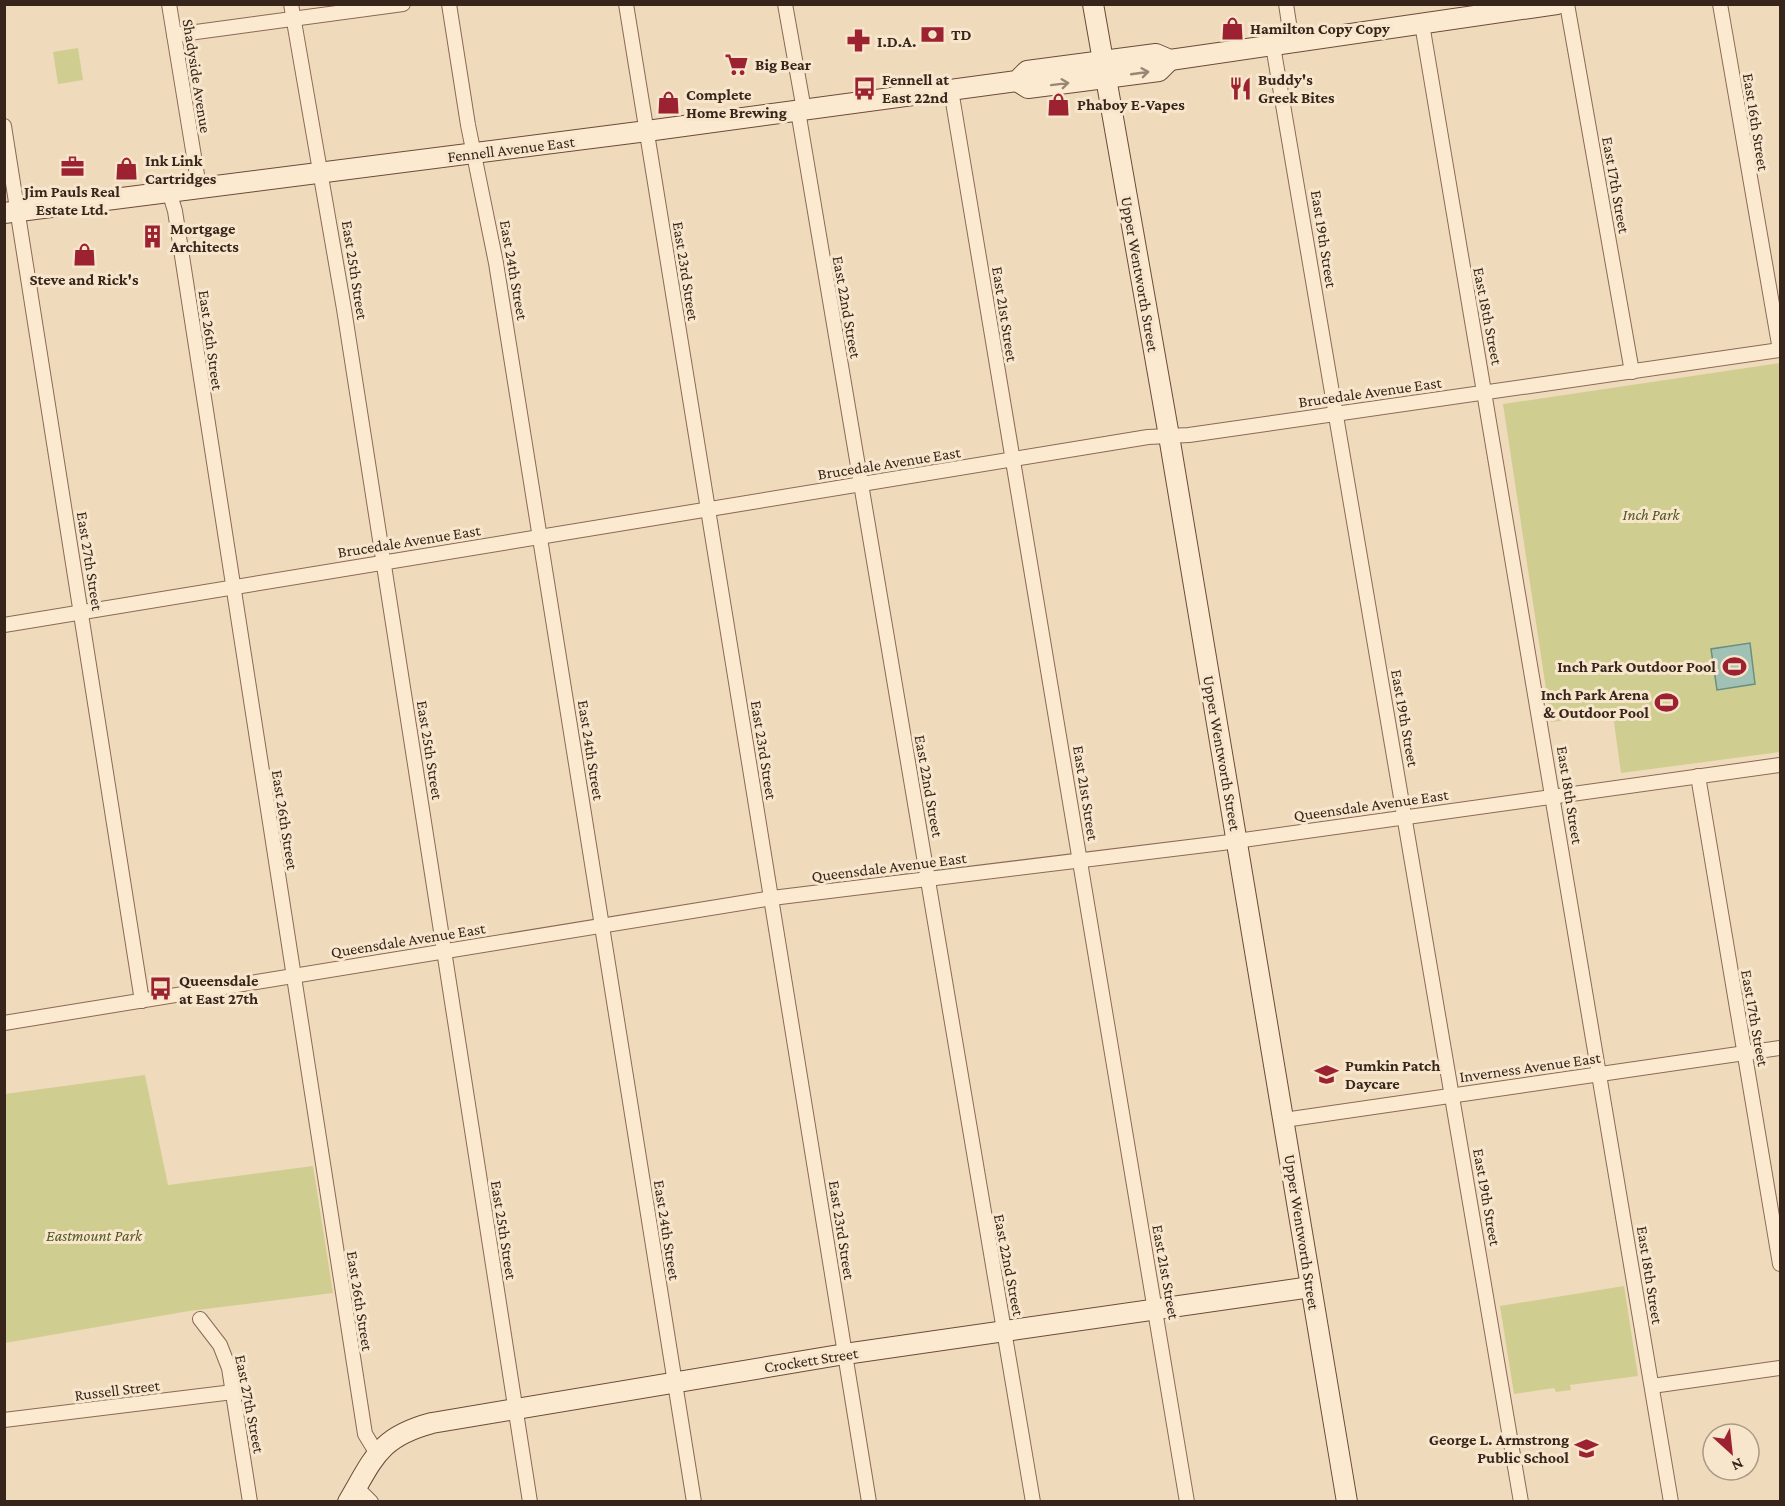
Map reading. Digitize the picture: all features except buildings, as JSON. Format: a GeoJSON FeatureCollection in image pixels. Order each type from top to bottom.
{"type":"FeatureCollection","features":[{"type":"Feature","properties":{"kind":"main road","name":"Upper Wentworth Street"},"geometry":{"type":"LineString","coordinates":[[1093,4],[1169,436],[1347,1502]]}},
{"type":"Feature","properties":{"kind":"main road","name":"Fennell Avenue East"},"geometry":{"type":"LineString","coordinates":[[12,212],[801,111],[1017,81],[1029,88],[1104,70],[1159,70],[1170,60],[1422,24],[1456,11],[1557,4]]}},
{"type":"Feature","properties":{"kind":"main road","name":"Crockett Street"},"geometry":{"type":"LineString","coordinates":[[352,1494],[376,1452],[412,1428],[845,1354],[1311,1287]]}},
{"type":"Feature","properties":{"kind":"street","name":"Shadyside Avenue"},"geometry":{"type":"LineString","coordinates":[[169,4],[199,187]]}},
{"type":"Feature","properties":{"kind":"street"},"geometry":{"type":"LineString","coordinates":[[174,35],[292,11],[403,4]]}},
{"type":"Feature","properties":{"kind":"street","name":"East 24th Street"},"geometry":{"type":"LineString","coordinates":[[449,4],[496,263],[694,1502]]}},
{"type":"Feature","properties":{"kind":"street","name":"East 23rd Street"},"geometry":{"type":"LineString","coordinates":[[626,4],[869,1502]]}},
{"type":"Feature","properties":{"kind":"street","name":"East 22nd Street"},"geometry":{"type":"LineString","coordinates":[[785,4],[860,484],[1033,1502]]}},
{"type":"Feature","properties":{"kind":"street","name":"East 19th Street"},"geometry":{"type":"LineString","coordinates":[[1286,4],[1283,45],[1337,413],[1521,1502]]}},
{"type":"Feature","properties":{"kind":"street","name":"East 17th Street"},"geometry":{"type":"LineString","coordinates":[[1567,4],[1632,372]]}},
{"type":"Feature","properties":{"kind":"street","name":"East 16th Street"},"geometry":{"type":"LineString","coordinates":[[1720,4],[1780,350]]}},
{"type":"Feature","properties":{"kind":"street","name":"East 25th Street"},"geometry":{"type":"LineString","coordinates":[[292,11],[319,172],[325,189],[530,1502]]}},
{"type":"Feature","properties":{"kind":"street","name":"East 18th Street"},"geometry":{"type":"LineString","coordinates":[[1422,24],[1453,217],[1486,393],[1671,1502]]}},
{"type":"Feature","properties":{"kind":"street","name":"East 21st Street"},"geometry":{"type":"LineString","coordinates":[[951,90],[1157,1309],[1187,1502]]}},
{"type":"Feature","properties":{"kind":"street","name":"East 27th Street"},"geometry":{"type":"LineString","coordinates":[[4,126],[12,212],[82,612],[142,1001]]}},
{"type":"Feature","properties":{"kind":"street","name":"East 26th Street"},"geometry":{"type":"LineString","coordinates":[[169,191],[175,211],[365,1434],[376,1452]]}},
{"type":"Feature","properties":{"kind":"street","name":"Brucedale Avenue East"},"geometry":{"type":"LineString","coordinates":[[4,624],[1012,459],[1780,350]]}},
{"type":"Feature","properties":{"kind":"street","name":"Queensdale Avenue East"},"geometry":{"type":"LineString","coordinates":[[4,1023],[772,898],[1236,840],[1780,765]]}},
{"type":"Feature","properties":{"kind":"street","name":"East 17th Street"},"geometry":{"type":"LineString","coordinates":[[1698,776],[1780,1264]]}},
{"type":"Feature","properties":{"kind":"street","name":"Inverness Avenue East"},"geometry":{"type":"LineString","coordinates":[[1284,1120],[1780,1048]]}},
{"type":"Feature","properties":{"kind":"street","name":"East 27th Street"},"geometry":{"type":"LineString","coordinates":[[200,1319],[225,1356],[250,1502]]}},
{"type":"Feature","properties":{"kind":"street"},"geometry":{"type":"LineString","coordinates":[[1652,1386],[1780,1368]]}},
{"type":"Feature","properties":{"kind":"street","name":"Russell Street"},"geometry":{"type":"LineString","coordinates":[[4,1420],[232,1392]]}},
{"type":"Feature","properties":{"kind":"street"},"geometry":{"type":"LineString","coordinates":[[352,1494],[371,1502]]}},
{"type":"Feature","properties":{"kind":"green space"},"geometry":{"type":"Polygon","coordinates":[[[78,48],[83,80],[58,84],[53,52],[78,48]]]}},
{"type":"Feature","properties":{"kind":"green space","name":"Inch Park"},"geometry":{"type":"Polygon","coordinates":[[[1780,363],[1780,752],[1621,773],[1613,715],[1551,722],[1503,404],[1780,363]]]}},
{"type":"Feature","properties":{"kind":"green space","name":"Eastmount Park"},"geometry":{"type":"Polygon","coordinates":[[[145,1075],[168,1185],[313,1166],[333,1293],[189,1311],[5,1343],[5,1094],[145,1075]]]}},
{"type":"Feature","properties":{"kind":"green space"},"geometry":{"type":"Polygon","coordinates":[[[1624,1286],[1638,1376],[1570,1385],[1571,1390],[1556,1392],[1554,1388],[1514,1394],[1500,1306],[1624,1286]]]}},
{"type":"Feature","properties":{"kind":"shaded area","name":"Inch Park Outdoor Pool"},"geometry":{"type":"Polygon","coordinates":[[[1750,643],[1755,684],[1717,690],[1711,649],[1750,643]]]}},
{"type":"Feature","properties":{"kind":"place","name":"Hamilton Copy Copy"},"geometry":{"type":"Point","coordinates":[1232,28]}},
{"type":"Feature","properties":{"kind":"place","name":"TD"},"geometry":{"type":"Point","coordinates":[933,34]}},
{"type":"Feature","properties":{"kind":"place","name":"I.D.A."},"geometry":{"type":"Point","coordinates":[859,41]}},
{"type":"Feature","properties":{"kind":"place","name":"Big Bear"},"geometry":{"type":"Point","coordinates":[737,64]}},
{"type":"Feature","properties":{"kind":"place","name":"Fennell at East 22nd"},"geometry":{"type":"Point","coordinates":[864,88]}},
{"type":"Feature","properties":{"kind":"place","name":"Buddy's Greek Bites"},"geometry":{"type":"Point","coordinates":[1240,88]}},
{"type":"Feature","properties":{"kind":"place","name":"Complete Home Brewing"},"geometry":{"type":"Point","coordinates":[668,103]}},
{"type":"Feature","properties":{"kind":"place","name":"Phaboy E-Vapes"},"geometry":{"type":"Point","coordinates":[1059,104]}},
{"type":"Feature","properties":{"kind":"place","name":"Jim Pauls Real Estate Ltd."},"geometry":{"type":"Point","coordinates":[72,166]}},
{"type":"Feature","properties":{"kind":"place","name":"Ink Link Cartridges"},"geometry":{"type":"Point","coordinates":[127,169]}},
{"type":"Feature","properties":{"kind":"place","name":"Mortgage Architects"},"geometry":{"type":"Point","coordinates":[152,237]}},
{"type":"Feature","properties":{"kind":"place","name":"Steve and Rick's"},"geometry":{"type":"Point","coordinates":[84,254]}},
{"type":"Feature","properties":{"kind":"place","name":"Inch Park Outdoor Pool"},"geometry":{"type":"Point","coordinates":[1734,666]}},
{"type":"Feature","properties":{"kind":"place","name":"Inch Park Arena & Outdoor Pool"},"geometry":{"type":"Point","coordinates":[1667,703]}},
{"type":"Feature","properties":{"kind":"place","name":"Queensdale at East 27th"},"geometry":{"type":"Point","coordinates":[161,989]}},
{"type":"Feature","properties":{"kind":"place","name":"Pumkin Patch Daycare"},"geometry":{"type":"Point","coordinates":[1327,1074]}},
{"type":"Feature","properties":{"kind":"place","name":"George L. Armstrong Public School"},"geometry":{"type":"Point","coordinates":[1587,1448]}}]}
